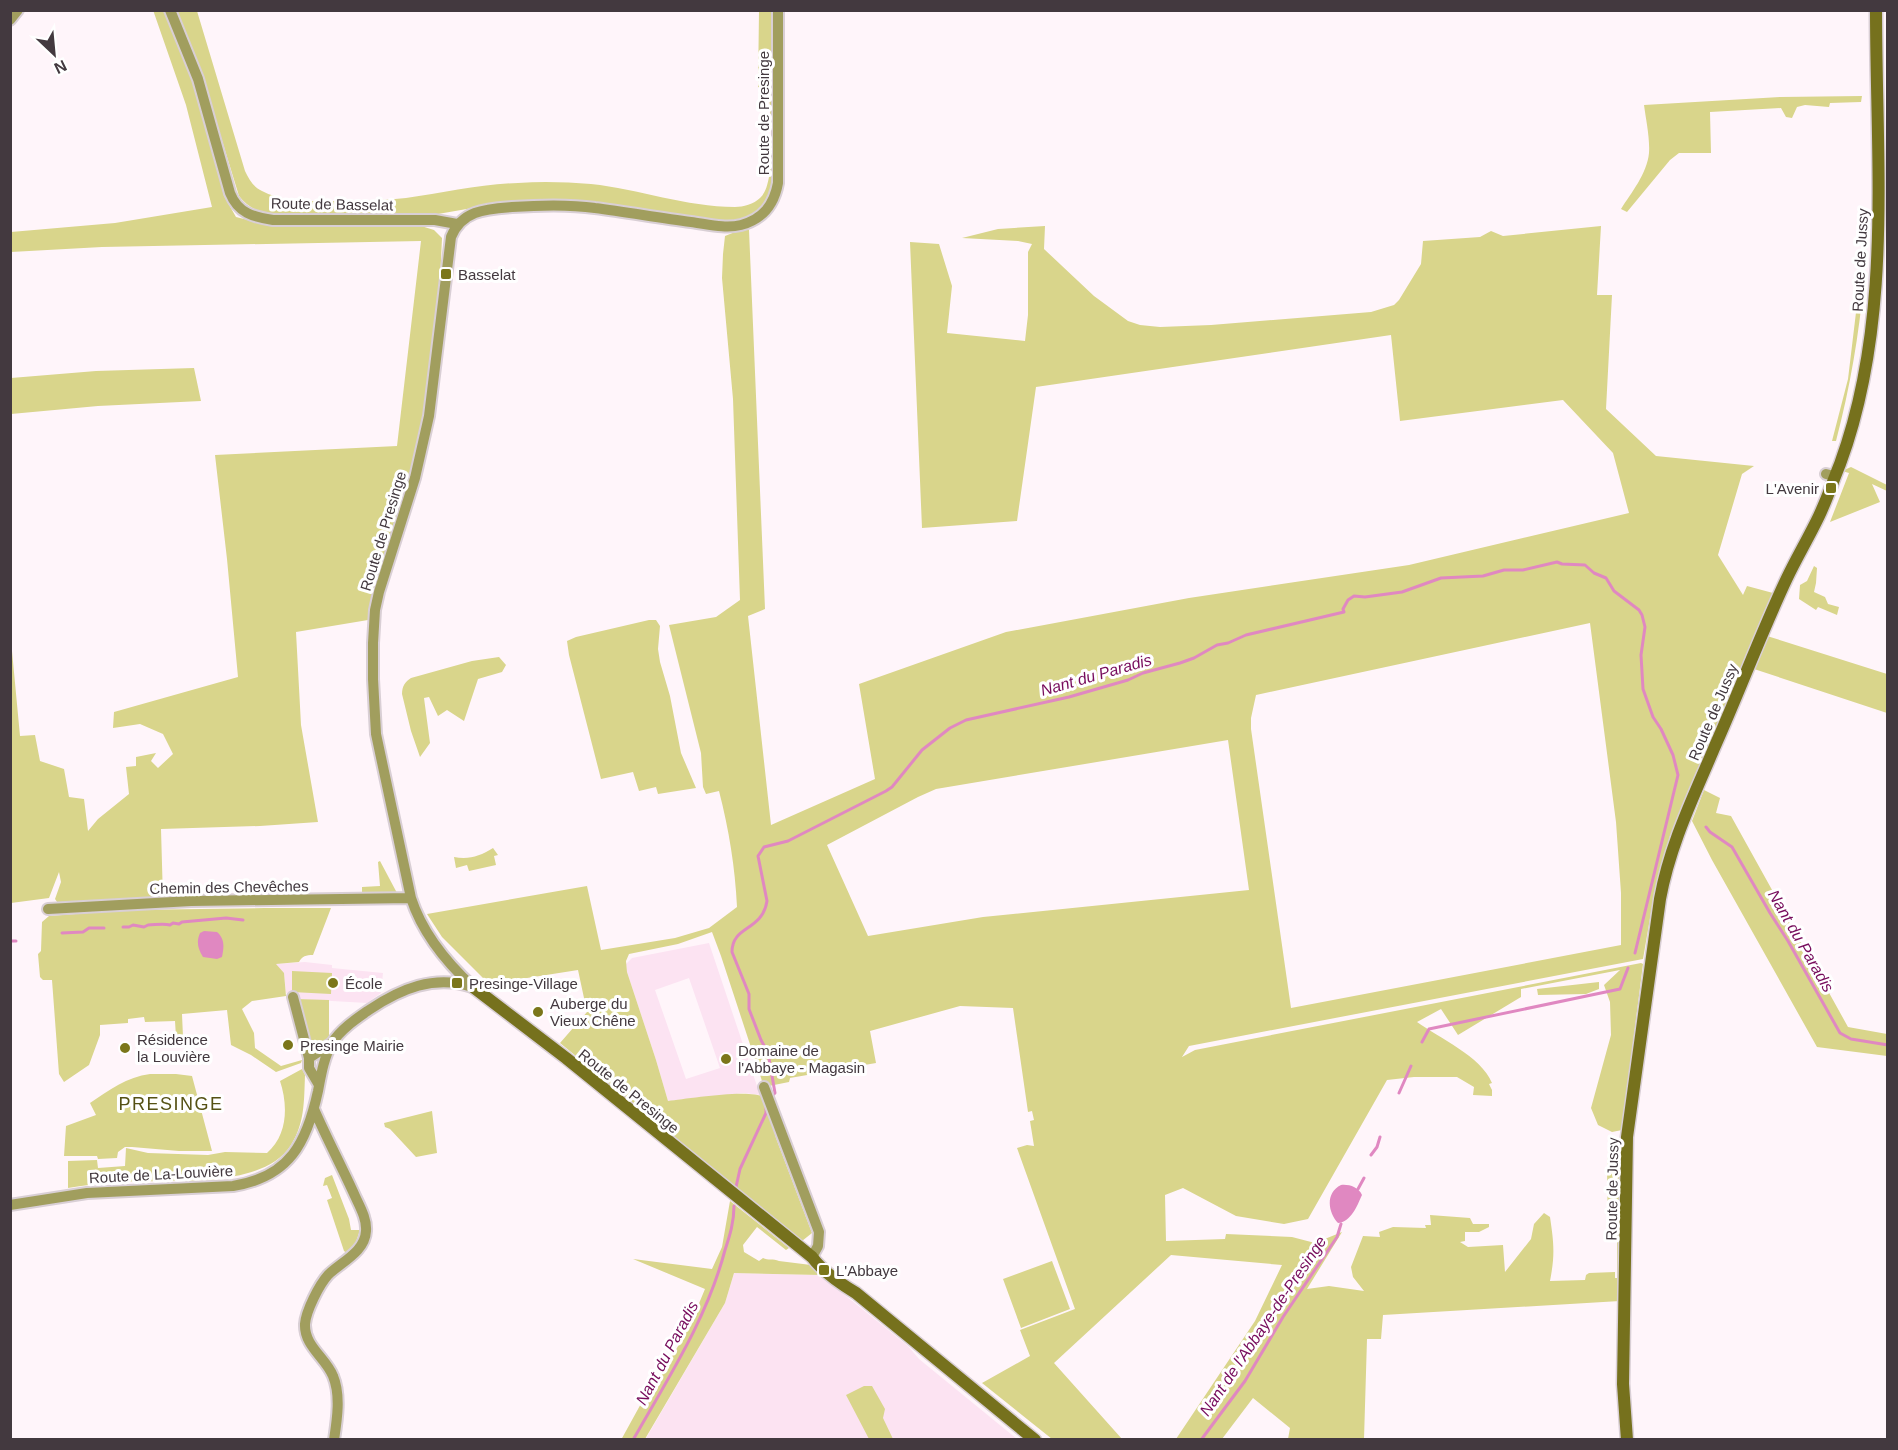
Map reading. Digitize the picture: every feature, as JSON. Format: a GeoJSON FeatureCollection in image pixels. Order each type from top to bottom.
{"type":"FeatureCollection","features":[{"type":"Feature","properties":{"kind":"main road","name":"Route de Jussy"},"geometry":{"type":"LineString","coordinates":[[1627,1440],[1623,1384],[1627,1137],[1664,879],[1687,810],[1786,580],[1819,517],[1830,475],[1849,437],[1858,402],[1875,298],[1880,16]]}},
{"type":"Feature","properties":{"kind":"main road","name":"Route de Presinge"},"geometry":{"type":"LineString","coordinates":[[473,987],[566,1058],[1035,1440]]}},
{"type":"Feature","properties":{"kind":"street"},"geometry":{"type":"LineString","coordinates":[[10,20],[18,10]]}},
{"type":"Feature","properties":{"kind":"street","name":"Route de Basselat"},"geometry":{"type":"LineString","coordinates":[[170,10],[198,79],[230,193],[234,203],[242,211],[273,220],[435,220],[457,225]]}},
{"type":"Feature","properties":{"kind":"street","name":"Route de Presinge"},"geometry":{"type":"LineString","coordinates":[[473,987],[431,938],[411,898],[376,734],[373,679],[375,610],[422,451],[432,393],[451,237],[457,225],[475,213],[485,210],[548,205],[593,207],[716,226],[738,225],[758,218],[766,212],[775,199],[778,183],[778,10]]}},
{"type":"Feature","properties":{"kind":"street","name":"Chemin des Chevêches"},"geometry":{"type":"LineString","coordinates":[[48,909],[191,901],[411,898]]}},
{"type":"Feature","properties":{"kind":"street","name":"Route de La-Louvière"},"geometry":{"type":"LineString","coordinates":[[10,1205],[87,1193],[209,1188],[245,1184],[264,1177],[294,1153],[305,1136],[328,1052],[332,1042],[348,1025],[384,1000],[405,989],[426,983],[457,983],[473,987]]}},
{"type":"Feature","properties":{"kind":"street"},"geometry":{"type":"LineString","coordinates":[[293,997],[309,1058],[309,1068],[319,1085]]}},
{"type":"Feature","properties":{"kind":"street"},"geometry":{"type":"LineString","coordinates":[[309,1058],[332,1042]]}},
{"type":"Feature","properties":{"kind":"street"},"geometry":{"type":"LineString","coordinates":[[767,1096],[819,1232],[818,1246],[812,1257]]}},
{"type":"Feature","properties":{"kind":"street"},"geometry":{"type":"LineString","coordinates":[[314,1109],[363,1215],[366,1232],[358,1250],[329,1274],[322,1283],[306,1320],[305,1329],[309,1340],[330,1369],[337,1388],[334,1440]]}},
{"type":"Feature","properties":{"kind":"shaded area"},"geometry":{"type":"Polygon","coordinates":[[[153,10],[165,11],[190,70],[224,196],[236,217],[303,227],[418,225],[434,230],[442,238],[439,302],[425,414],[412,472],[409,472],[371,600],[368,620],[296,632],[301,725],[318,822],[161,829],[163,899],[60,906],[55,899],[61,882],[59,872],[49,898],[11,903],[11,651],[20,736],[35,735],[40,761],[64,769],[69,797],[84,799],[88,831],[98,819],[129,794],[126,767],[136,766],[136,757],[156,753],[151,761],[158,768],[173,754],[163,734],[140,724],[113,728],[114,712],[238,677],[215,455],[397,446],[421,241],[102,247],[11,252],[11,232],[115,223],[212,207],[186,105],[153,10]]]}},
{"type":"Feature","properties":{"kind":"shaded area"},"geometry":{"type":"Polygon","coordinates":[[[176,11],[197,11],[245,171],[254,185],[268,194],[305,201],[373,200],[406,198],[490,185],[554,182],[609,186],[699,204],[735,207],[748,205],[758,200],[769,179],[771,132],[769,92],[758,87],[759,11],[774,11],[774,173],[770,193],[767,201],[756,213],[728,222],[604,203],[562,202],[501,203],[438,214],[277,215],[261,212],[251,207],[239,196],[202,75],[176,11]]]}},
{"type":"Feature","properties":{"kind":"shaded area"},"geometry":{"type":"Polygon","coordinates":[[[1862,96],[1861,102],[1830,103],[1829,107],[1805,105],[1797,107],[1792,118],[1786,117],[1781,108],[1710,112],[1711,153],[1679,153],[1670,160],[1627,212],[1621,209],[1638,183],[1648,161],[1649,141],[1644,105],[1780,97],[1862,96]]]}},
{"type":"Feature","properties":{"kind":"shaded area"},"geometry":{"type":"Polygon","coordinates":[[[1045,226],[1044,249],[1094,296],[1128,321],[1160,327],[1371,312],[1394,305],[1399,300],[1421,264],[1423,241],[1480,237],[1491,231],[1503,236],[1601,226],[1597,295],[1612,295],[1606,409],[1656,456],[1754,466],[1742,474],[1718,555],[1743,595],[1747,586],[1773,593],[1670,836],[1654,895],[1643,959],[1189,1046],[1182,1057],[1195,1050],[1643,964],[1622,1130],[1612,1132],[1598,1125],[1591,1108],[1611,1035],[1610,1002],[1604,985],[1620,970],[1521,989],[1521,997],[1458,1035],[1441,1009],[1417,1022],[1459,1048],[1479,1064],[1492,1083],[1489,1084],[1492,1096],[1473,1095],[1474,1087],[1457,1077],[1414,1077],[1387,1080],[1308,1219],[1284,1224],[1236,1216],[1183,1188],[1165,1195],[1166,1241],[1225,1239],[1226,1234],[1292,1237],[1315,1243],[1342,1232],[1307,1289],[1329,1286],[1364,1291],[1353,1277],[1351,1267],[1363,1236],[1380,1237],[1379,1232],[1393,1227],[1426,1228],[1425,1225],[1431,1225],[1430,1215],[1470,1218],[1473,1224],[1489,1224],[1489,1227],[1479,1232],[1465,1232],[1465,1241],[1460,1242],[1468,1247],[1503,1245],[1505,1272],[1531,1239],[1534,1224],[1544,1213],[1550,1217],[1553,1242],[1550,1281],[1585,1280],[1589,1273],[1615,1272],[1615,1278],[1617,1278],[1617,1241],[1608,1241],[1607,1166],[1609,1143],[1621,1143],[1620,1301],[1383,1315],[1381,1339],[1367,1339],[1364,1439],[1288,1439],[1290,1428],[1253,1398],[1222,1439],[1176,1439],[1255,1321],[1282,1265],[1171,1255],[1054,1363],[1122,1439],[1052,1439],[982,1383],[1030,1356],[1020,1330],[1075,1309],[1017,1148],[1027,1145],[1034,1146],[1030,1121],[1034,1120],[1032,1111],[1028,1112],[1013,1008],[960,1006],[870,1031],[876,1063],[790,1078],[789,1082],[764,1087],[712,932],[678,944],[629,954],[626,961],[627,972],[668,1101],[734,1094],[758,1095],[765,1098],[776,1138],[812,1233],[802,1241],[560,1043],[587,1012],[578,970],[489,984],[442,937],[427,914],[587,886],[601,950],[675,938],[709,928],[737,907],[729,834],[723,806],[719,791],[706,794],[703,787],[701,753],[669,625],[716,617],[740,600],[733,399],[722,278],[725,236],[740,230],[749,230],[765,609],[748,616],[771,825],[875,779],[859,684],[1006,632],[1189,598],[1409,565],[1629,513],[1613,453],[1563,400],[1400,421],[1391,335],[1036,387],[1017,521],[922,528],[910,242],[939,244],[952,286],[947,333],[1025,341],[1028,315],[1028,252],[1032,244],[962,238],[998,229],[1045,226]],[[1590,623],[1256,695],[1251,729],[1291,1008],[1621,945],[1621,893],[1616,822],[1590,623]],[[1228,740],[936,789],[827,845],[868,936],[983,917],[1249,890],[1228,740]]]}},
{"type":"Feature","properties":{"kind":"shaded area"},"geometry":{"type":"Polygon","coordinates":[[[1860,279],[1864,280],[1853,361],[1836,441],[1832,441],[1848,379],[1860,279]]]}},
{"type":"Feature","properties":{"kind":"shaded area"},"geometry":{"type":"Polygon","coordinates":[[[194,368],[201,401],[98,406],[11,414],[11,378],[96,371],[194,368]]]}},
{"type":"Feature","properties":{"kind":"shaded area"},"geometry":{"type":"Polygon","coordinates":[[[1851,467],[1887,485],[1887,491],[1872,484],[1880,502],[1830,522],[1849,473],[1842,471],[1851,467]]]}},
{"type":"Feature","properties":{"kind":"shaded area"},"geometry":{"type":"Polygon","coordinates":[[[1814,566],[1817,568],[1814,592],[1825,597],[1828,604],[1839,607],[1837,615],[1818,607],[1816,610],[1799,599],[1800,585],[1807,581],[1814,566]]]}},
{"type":"Feature","properties":{"kind":"shaded area"},"geometry":{"type":"Polygon","coordinates":[[[656,620],[660,626],[658,649],[660,662],[670,696],[681,753],[696,788],[658,794],[656,787],[639,791],[633,772],[601,779],[567,641],[656,620]]]}},
{"type":"Feature","properties":{"kind":"shaded area"},"geometry":{"type":"Polygon","coordinates":[[[1767,636],[1887,674],[1887,713],[1754,669],[1767,636]]]}},
{"type":"Feature","properties":{"kind":"shaded area"},"geometry":{"type":"Polygon","coordinates":[[[499,657],[506,665],[502,672],[478,679],[464,721],[447,710],[438,716],[429,697],[424,698],[430,743],[420,757],[402,694],[406,683],[411,678],[472,661],[499,657]]]}},
{"type":"Feature","properties":{"kind":"shaded area"},"geometry":{"type":"Polygon","coordinates":[[[1704,790],[1720,798],[1716,813],[1731,816],[1848,1027],[1887,1034],[1887,1056],[1817,1047],[1692,821],[1704,790]]]}},
{"type":"Feature","properties":{"kind":"shaded area"},"geometry":{"type":"Polygon","coordinates":[[[493,848],[498,855],[494,856],[496,865],[469,871],[467,865],[456,868],[454,857],[474,857],[493,848]]]}},
{"type":"Feature","properties":{"kind":"shaded area"},"geometry":{"type":"Polygon","coordinates":[[[380,861],[397,893],[362,895],[362,887],[380,886],[378,862],[380,861]]]}},
{"type":"Feature","properties":{"kind":"shaded area"},"geometry":{"type":"Polygon","coordinates":[[[331,908],[313,955],[304,956],[299,962],[276,964],[284,973],[286,996],[252,1001],[242,1009],[254,1033],[255,1048],[281,1066],[302,1060],[301,1063],[276,1072],[231,1045],[227,1010],[182,1014],[183,1037],[176,1037],[175,1021],[145,1022],[144,1017],[128,1019],[128,1023],[100,1025],[100,1035],[89,1065],[64,1082],[59,1074],[52,980],[43,980],[40,977],[38,954],[41,951],[42,922],[49,916],[128,910],[331,908]]]}},
{"type":"Feature","properties":{"kind":"shaded area"},"geometry":{"type":"Polygon","coordinates":[[[217,932],[220,935],[223,943],[222,957],[217,959],[203,957],[198,942],[200,933],[217,932]]]}},
{"type":"Feature","properties":{"kind":"shaded area"},"geometry":{"type":"Polygon","coordinates":[[[709,943],[760,1095],[744,1093],[668,1101],[627,972],[626,964],[632,958],[709,943]],[[689,978],[655,990],[686,1079],[720,1068],[689,978]]]}},
{"type":"Feature","properties":{"kind":"shaded area","name":"École"},"geometry":{"type":"Polygon","coordinates":[[[305,962],[332,965],[332,968],[383,973],[381,993],[367,1003],[297,999],[295,993],[286,993],[284,974],[275,964],[305,962]]]}},
{"type":"Feature","properties":{"kind":"shaded area"},"geometry":{"type":"Polygon","coordinates":[[[292,971],[332,973],[331,994],[292,992],[292,971]]]}},
{"type":"Feature","properties":{"kind":"shaded area"},"geometry":{"type":"Polygon","coordinates":[[[1599,982],[1599,989],[1586,994],[1538,995],[1537,989],[1599,982]]]}},
{"type":"Feature","properties":{"kind":"shaded area"},"geometry":{"type":"Polygon","coordinates":[[[297,999],[329,1000],[329,1036],[325,1042],[313,1050],[311,1049],[297,999]]]}},
{"type":"Feature","properties":{"kind":"shaded area"},"geometry":{"type":"Polygon","coordinates":[[[302,1069],[305,1075],[304,1102],[299,1128],[291,1145],[277,1160],[257,1170],[209,1180],[113,1182],[68,1188],[68,1161],[97,1160],[98,1168],[125,1166],[126,1148],[148,1153],[208,1155],[225,1152],[267,1153],[279,1138],[284,1119],[283,1090],[280,1081],[302,1069]]]}},
{"type":"Feature","properties":{"kind":"shaded area"},"geometry":{"type":"Polygon","coordinates":[[[150,1074],[192,1076],[212,1151],[125,1147],[118,1152],[117,1158],[64,1156],[66,1126],[96,1115],[90,1103],[126,1081],[150,1074]]]}},
{"type":"Feature","properties":{"kind":"shaded area"},"geometry":{"type":"Polygon","coordinates":[[[432,1111],[437,1153],[416,1157],[390,1129],[385,1127],[384,1123],[432,1111]]]}},
{"type":"Feature","properties":{"kind":"shaded area"},"geometry":{"type":"Polygon","coordinates":[[[332,1175],[351,1230],[360,1230],[355,1245],[347,1253],[344,1251],[327,1200],[332,1198],[327,1185],[323,1186],[325,1178],[332,1175]]]}},
{"type":"Feature","properties":{"kind":"shaded area"},"geometry":{"type":"Polygon","coordinates":[[[1341,1185],[1353,1187],[1362,1195],[1350,1217],[1338,1223],[1330,1208],[1330,1198],[1336,1188],[1341,1185]]]}},
{"type":"Feature","properties":{"kind":"shaded area"},"geometry":{"type":"Polygon","coordinates":[[[730,1201],[789,1248],[786,1250],[757,1227],[743,1245],[744,1252],[759,1261],[763,1258],[811,1265],[820,1275],[734,1273],[725,1303],[645,1439],[621,1440],[690,1325],[705,1289],[633,1259],[712,1269],[722,1247],[730,1201]]]}},
{"type":"Feature","properties":{"kind":"shaded area"},"geometry":{"type":"Polygon","coordinates":[[[1052,1261],[1070,1309],[1021,1328],[1003,1279],[1052,1261]]]}},
{"type":"Feature","properties":{"kind":"shaded area"},"geometry":{"type":"Polygon","coordinates":[[[734,1273],[820,1275],[1017,1439],[645,1440],[725,1303],[734,1273]]]}},
{"type":"Feature","properties":{"kind":"shaded area"},"geometry":{"type":"Polygon","coordinates":[[[864,1386],[872,1386],[885,1409],[883,1418],[893,1439],[869,1439],[846,1395],[864,1386]]]}},
{"type":"Feature","properties":{"kind":"waterway","name":"Nant du Paradis"},"geometry":{"type":"LineString","coordinates":[[771,1097],[775,1093],[768,1053],[749,1009],[749,994],[732,952],[733,943],[737,937],[754,924],[764,911],[767,901],[758,856],[764,847],[788,841],[886,791],[892,787],[922,750],[950,728],[966,720],[1069,697],[1128,680],[1143,673],[1194,658],[1217,645],[1246,635],[1344,612],[1343,609],[1348,600],[1354,596],[1365,597],[1402,592],[1441,578],[1483,576],[1504,570],[1523,570],[1557,562],[1585,565],[1594,573],[1606,578],[1614,591],[1639,610],[1642,615],[1645,627],[1641,655],[1643,689],[1653,717],[1673,755],[1678,775],[1635,953]]}},
{"type":"Feature","properties":{"kind":"waterway","name":"Nant du Paradis"},"geometry":{"type":"LineString","coordinates":[[1706,827],[1732,847],[1840,1033],[1851,1039],[1888,1045]]}},
{"type":"Feature","properties":{"kind":"waterway"},"geometry":{"type":"LineString","coordinates":[[123,927],[170,925],[226,918],[243,920]]}},
{"type":"Feature","properties":{"kind":"waterway"},"geometry":{"type":"LineString","coordinates":[[62,933],[104,928]]}},
{"type":"Feature","properties":{"kind":"waterway"},"geometry":{"type":"LineString","coordinates":[[10,941],[16,941]]}},
{"type":"Feature","properties":{"kind":"waterway","name":"Nant de l'Abbaye-de-Presinge"},"geometry":{"type":"LineString","coordinates":[[1422,1042],[1429,1029],[1620,989],[1628,968]]}},
{"type":"Feature","properties":{"kind":"waterway","name":"Nant de l'Abbaye-de-Presinge"},"geometry":{"type":"LineString","coordinates":[[1399,1093],[1411,1066]]}},
{"type":"Feature","properties":{"kind":"waterway","name":"Nant du Paradis"},"geometry":{"type":"LineString","coordinates":[[736,1187],[740,1169],[766,1113],[766,1105]]}},
{"type":"Feature","properties":{"kind":"waterway","name":"Nant de l'Abbaye-de-Presinge"},"geometry":{"type":"LineString","coordinates":[[1371,1155],[1380,1137]]}},
{"type":"Feature","properties":{"kind":"waterway","name":"Nant de l'Abbaye-de-Presinge"},"geometry":{"type":"LineString","coordinates":[[1358,1189],[1364,1178]]}},
{"type":"Feature","properties":{"kind":"waterway","name":"Nant du Paradis"},"geometry":{"type":"LineString","coordinates":[[633,1440],[673,1371],[708,1300],[730,1234],[734,1206]]}},
{"type":"Feature","properties":{"kind":"waterway","name":"Nant de l'Abbaye-de-Presinge"},"geometry":{"type":"LineString","coordinates":[[1201,1440],[1245,1381],[1283,1317],[1337,1237],[1341,1224]]}},
{"type":"Feature","properties":{"kind":"place","name":"Basselat"},"geometry":{"type":"Point","coordinates":[446,274]}},
{"type":"Feature","properties":{"kind":"place","name":"L'Avenir"},"geometry":{"type":"Point","coordinates":[1831,488]}},
{"type":"Feature","properties":{"kind":"place","name":"École"},"geometry":{"type":"Point","coordinates":[333,983]}},
{"type":"Feature","properties":{"kind":"place","name":"Presinge-Village"},"geometry":{"type":"Point","coordinates":[457,983]}},
{"type":"Feature","properties":{"kind":"place","name":"Auberge du Vieux Chêne"},"geometry":{"type":"Point","coordinates":[538,1012]}},
{"type":"Feature","properties":{"kind":"place","name":"Presinge Mairie"},"geometry":{"type":"Point","coordinates":[288,1045]}},
{"type":"Feature","properties":{"kind":"place","name":"Résidence la Louvière"},"geometry":{"type":"Point","coordinates":[125,1048]}},
{"type":"Feature","properties":{"kind":"place","name":"Domaine de l'Abbaye - Magasin"},"geometry":{"type":"Point","coordinates":[726,1059]}},
{"type":"Feature","properties":{"kind":"place","name":"L'Abbaye"},"geometry":{"type":"Point","coordinates":[824,1270]}},
{"type":"Feature","properties":{"kind":"district","name":"PRESINGE"},"geometry":{"type":"Point","coordinates":[171,1104]}}]}
